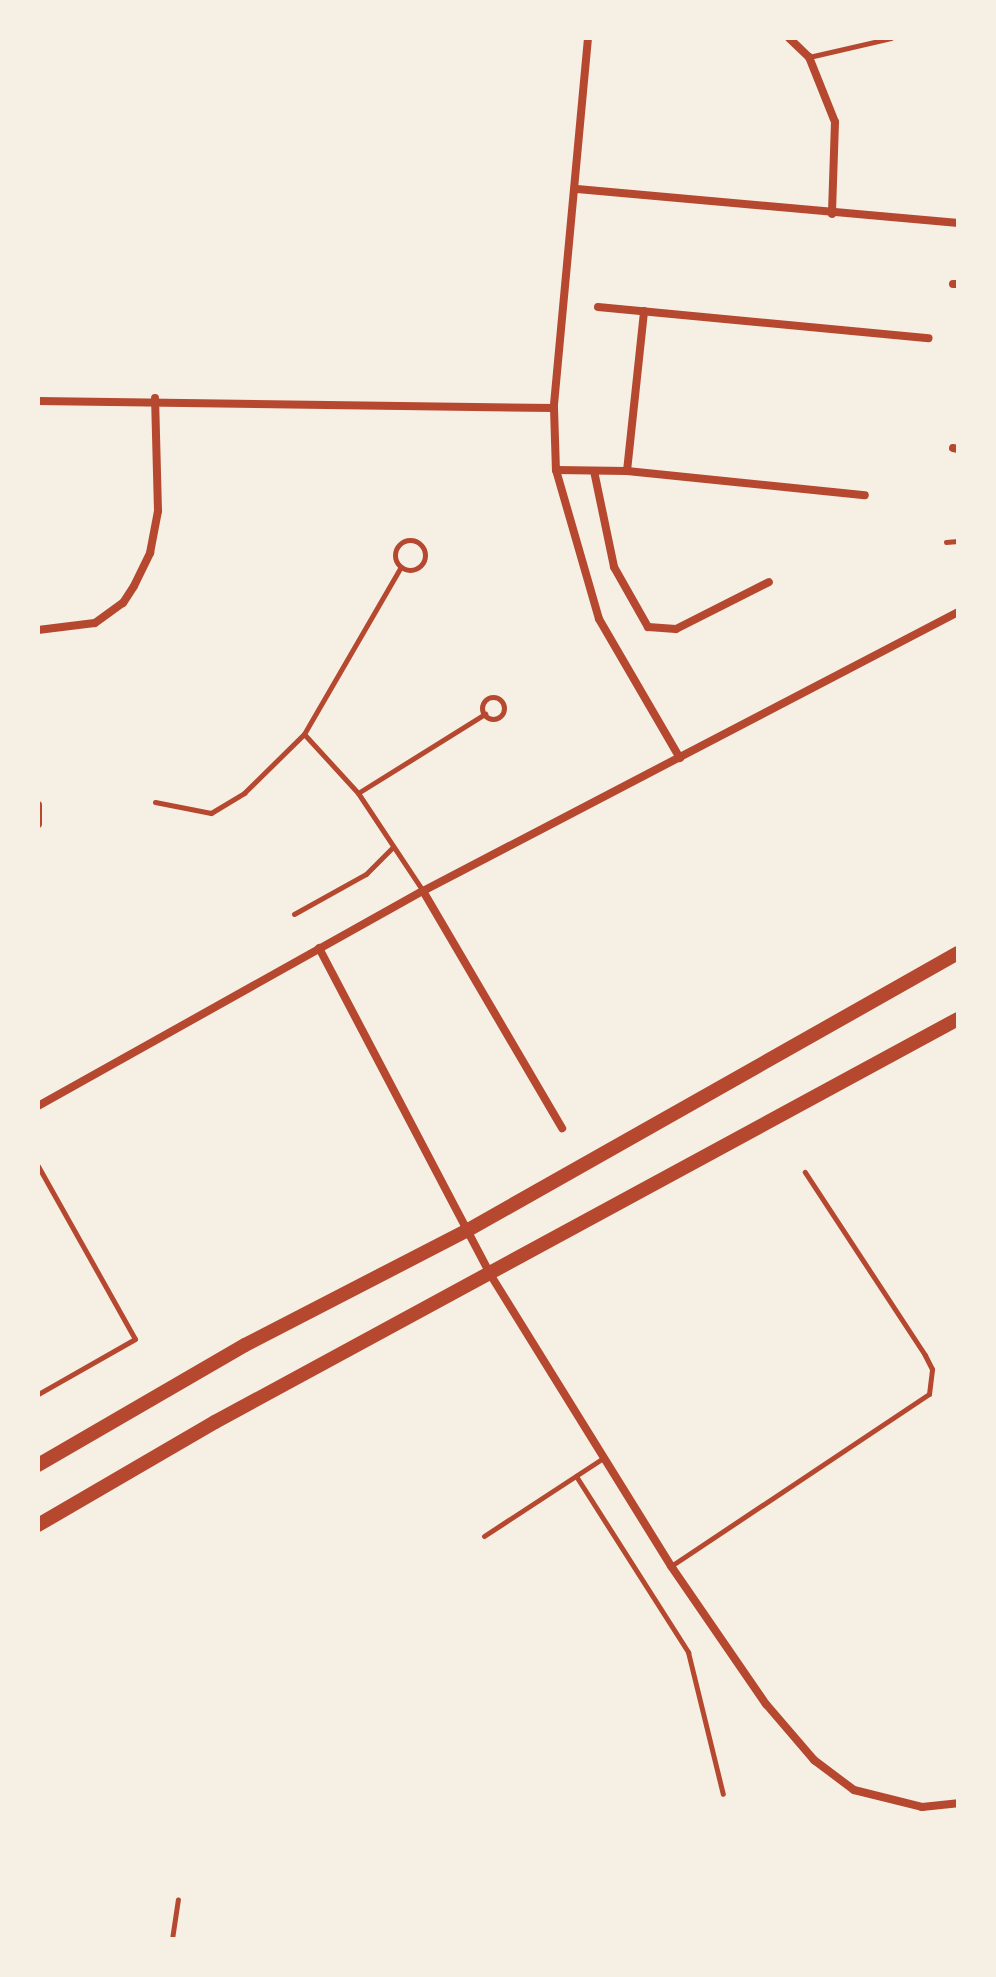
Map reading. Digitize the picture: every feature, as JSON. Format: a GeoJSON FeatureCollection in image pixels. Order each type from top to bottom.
{"type":"FeatureCollection","features":[{"type":"Feature","properties":{"kind":"main road"},"geometry":{"type":"LineString","coordinates":[[38,1465],[245,1345],[468,1230],[958,953]]}},
{"type":"Feature","properties":{"kind":"main road"},"geometry":{"type":"LineString","coordinates":[[38,1525],[215,1422],[958,1019]]}},
{"type":"Feature","properties":{"kind":"street"},"geometry":{"type":"LineString","coordinates":[[588,38],[577,189],[554,408],[556,470],[599,619],[680,758]]}},
{"type":"Feature","properties":{"kind":"street"},"geometry":{"type":"LineString","coordinates":[[789,38],[809,57],[835,122],[832,214]]}},
{"type":"Feature","properties":{"kind":"street"},"geometry":{"type":"LineString","coordinates":[[577,189],[958,223]]}},
{"type":"Feature","properties":{"kind":"street"},"geometry":{"type":"LineString","coordinates":[[598,307],[929,338]]}},
{"type":"Feature","properties":{"kind":"street"},"geometry":{"type":"LineString","coordinates":[[627,471],[644,311]]}},
{"type":"Feature","properties":{"kind":"street"},"geometry":{"type":"LineString","coordinates":[[38,401],[155,398],[554,408]]}},
{"type":"Feature","properties":{"kind":"street"},"geometry":{"type":"LineString","coordinates":[[38,630],[95,623],[123,603],[134,586],[150,553],[158,511],[155,398]]}},
{"type":"Feature","properties":{"kind":"street"},"geometry":{"type":"LineString","coordinates":[[556,470],[627,471],[865,495]]}},
{"type":"Feature","properties":{"kind":"street"},"geometry":{"type":"LineString","coordinates":[[594,471],[614,567],[648,627],[676,629],[769,582]]}},
{"type":"Feature","properties":{"kind":"street"},"geometry":{"type":"LineString","coordinates":[[38,1106],[423,891],[958,612]]}},
{"type":"Feature","properties":{"kind":"street"},"geometry":{"type":"LineString","coordinates":[[38,805],[38,824]]}},
{"type":"Feature","properties":{"kind":"street"},"geometry":{"type":"LineString","coordinates":[[423,891],[562,1128]]}},
{"type":"Feature","properties":{"kind":"street"},"geometry":{"type":"LineString","coordinates":[[319,948],[490,1274],[671,1566],[766,1704],[823,1767],[854,1790],[891,1802],[922,1807],[958,1803]]}},
{"type":"Feature","properties":{"kind":"lane"},"geometry":{"type":"LineString","coordinates":[[809,57],[891,38]]}},
{"type":"Feature","properties":{"kind":"lane"},"geometry":{"type":"LineString","coordinates":[[407,539],[418,542],[425,552],[422,564],[412,570],[401,567],[394,557],[397,546],[407,539]]}},
{"type":"Feature","properties":{"kind":"lane"},"geometry":{"type":"LineString","coordinates":[[946,542],[958,541]]}},
{"type":"Feature","properties":{"kind":"lane"},"geometry":{"type":"LineString","coordinates":[[155,802],[211,813],[223,808],[304,734],[401,567]]}},
{"type":"Feature","properties":{"kind":"lane"},"geometry":{"type":"LineString","coordinates":[[358,793],[485,714],[499,717],[503,704],[487,699],[485,714]]}},
{"type":"Feature","properties":{"kind":"lane"},"geometry":{"type":"LineString","coordinates":[[304,734],[358,793],[423,891]]}},
{"type":"Feature","properties":{"kind":"lane"},"geometry":{"type":"LineString","coordinates":[[294,914],[366,874],[392,848]]}},
{"type":"Feature","properties":{"kind":"lane"},"geometry":{"type":"LineString","coordinates":[[38,1166],[135,1339],[38,1394]]}},
{"type":"Feature","properties":{"kind":"lane"},"geometry":{"type":"LineString","coordinates":[[671,1566],[929,1394],[932,1369],[925,1355],[805,1172]]}},
{"type":"Feature","properties":{"kind":"lane"},"geometry":{"type":"LineString","coordinates":[[484,1536],[604,1458]]}},
{"type":"Feature","properties":{"kind":"lane"},"geometry":{"type":"LineString","coordinates":[[576,1476],[688,1652],[723,1794]]}},
{"type":"Feature","properties":{"kind":"lane"},"geometry":{"type":"LineString","coordinates":[[172,1939],[178,1899]]}}]}
